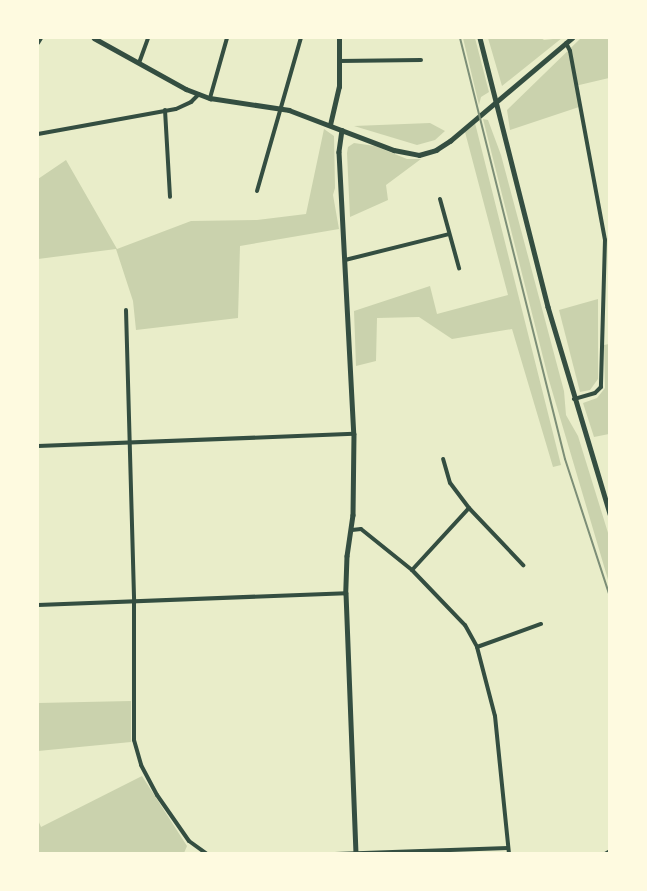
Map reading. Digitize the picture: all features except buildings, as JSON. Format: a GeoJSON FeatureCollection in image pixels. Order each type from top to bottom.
{"type":"FeatureCollection","features":[{"type":"Feature","properties":{"kind":"street"},"geometry":{"type":"LineString","coordinates":[[38,43],[41,38]]}},
{"type":"Feature","properties":{"kind":"street"},"geometry":{"type":"LineString","coordinates":[[94,38],[199,94],[210,98],[283,108],[410,155],[427,154],[450,141],[572,38]]}},
{"type":"Feature","properties":{"kind":"street"},"geometry":{"type":"LineString","coordinates":[[139,63],[148,38]]}},
{"type":"Feature","properties":{"kind":"street"},"geometry":{"type":"LineString","coordinates":[[210,98],[227,38]]}},
{"type":"Feature","properties":{"kind":"street"},"geometry":{"type":"LineString","coordinates":[[256,191],[283,108],[301,38]]}},
{"type":"Feature","properties":{"kind":"street"},"geometry":{"type":"LineString","coordinates":[[330,125],[337,108],[339,38]]}},
{"type":"Feature","properties":{"kind":"street"},"geometry":{"type":"LineString","coordinates":[[480,38],[574,400],[610,514]]}},
{"type":"Feature","properties":{"kind":"street"},"geometry":{"type":"LineString","coordinates":[[566,43],[570,51],[604,240],[601,387],[595,393],[574,400]]}},
{"type":"Feature","properties":{"kind":"street"},"geometry":{"type":"LineString","coordinates":[[339,61],[421,60]]}},
{"type":"Feature","properties":{"kind":"street"},"geometry":{"type":"LineString","coordinates":[[38,134],[185,106],[199,94]]}},
{"type":"Feature","properties":{"kind":"street"},"geometry":{"type":"LineString","coordinates":[[165,110],[170,197]]}},
{"type":"Feature","properties":{"kind":"street"},"geometry":{"type":"LineString","coordinates":[[342,130],[338,152],[346,260],[354,434],[352,530],[347,556],[346,593],[356,852]]}},
{"type":"Feature","properties":{"kind":"street"},"geometry":{"type":"LineString","coordinates":[[440,199],[459,268]]}},
{"type":"Feature","properties":{"kind":"street"},"geometry":{"type":"LineString","coordinates":[[346,260],[449,234]]}},
{"type":"Feature","properties":{"kind":"street"},"geometry":{"type":"LineString","coordinates":[[126,310],[131,441],[134,740],[138,756],[157,795],[189,841],[207,854]]}},
{"type":"Feature","properties":{"kind":"street"},"geometry":{"type":"LineString","coordinates":[[38,446],[354,434]]}},
{"type":"Feature","properties":{"kind":"street"},"geometry":{"type":"LineString","coordinates":[[443,459],[450,483],[469,508],[523,565]]}},
{"type":"Feature","properties":{"kind":"street"},"geometry":{"type":"LineString","coordinates":[[412,570],[469,508]]}},
{"type":"Feature","properties":{"kind":"street"},"geometry":{"type":"LineString","coordinates":[[352,530],[361,529],[412,570],[465,625],[477,647],[496,716],[510,854]]}},
{"type":"Feature","properties":{"kind":"street"},"geometry":{"type":"LineString","coordinates":[[38,605],[134,603],[346,593]]}},
{"type":"Feature","properties":{"kind":"street"},"geometry":{"type":"LineString","coordinates":[[477,647],[541,624]]}},
{"type":"Feature","properties":{"kind":"street"},"geometry":{"type":"LineString","coordinates":[[335,854],[508,848]]}},
{"type":"Feature","properties":{"kind":"street"},"geometry":{"type":"LineString","coordinates":[[606,854],[610,850]]}},
{"type":"Feature","properties":{"kind":"green space"},"geometry":{"type":"Polygon","coordinates":[[[463,38],[475,38],[489,92],[481,97],[479,105],[463,38]]]}},
{"type":"Feature","properties":{"kind":"green space"},"geometry":{"type":"Polygon","coordinates":[[[488,38],[541,38],[544,40],[562,38],[502,86],[488,38]]]}},
{"type":"Feature","properties":{"kind":"green space"},"geometry":{"type":"Polygon","coordinates":[[[581,38],[609,38],[609,78],[575,86],[579,107],[510,130],[507,110],[581,38]]]}},
{"type":"Feature","properties":{"kind":"green space"},"geometry":{"type":"Polygon","coordinates":[[[483,119],[488,120],[501,155],[564,391],[566,415],[578,436],[609,536],[609,583],[548,377],[483,119]]]}},
{"type":"Feature","properties":{"kind":"green space"},"geometry":{"type":"Polygon","coordinates":[[[430,123],[445,131],[435,140],[417,145],[354,126],[430,123]]]}},
{"type":"Feature","properties":{"kind":"green space"},"geometry":{"type":"Polygon","coordinates":[[[475,123],[561,465],[553,467],[512,329],[452,339],[419,317],[377,318],[376,361],[356,366],[354,311],[430,286],[437,314],[508,295],[465,132],[475,123]]]}},
{"type":"Feature","properties":{"kind":"green space"},"geometry":{"type":"Polygon","coordinates":[[[324,129],[334,136],[335,188],[333,195],[339,229],[240,246],[238,318],[136,330],[133,301],[116,249],[38,259],[38,179],[66,160],[117,249],[191,221],[257,220],[306,214],[324,129]]]}},
{"type":"Feature","properties":{"kind":"green space"},"geometry":{"type":"Polygon","coordinates":[[[354,143],[375,146],[407,159],[421,159],[386,185],[388,200],[350,217],[347,153],[348,147],[354,143]]]}},
{"type":"Feature","properties":{"kind":"green space"},"geometry":{"type":"Polygon","coordinates":[[[598,299],[598,379],[590,390],[580,392],[559,310],[598,299]]]}},
{"type":"Feature","properties":{"kind":"green space"},"geometry":{"type":"Polygon","coordinates":[[[609,344],[609,434],[594,437],[583,403],[597,398],[605,388],[604,345],[609,344]]]}},
{"type":"Feature","properties":{"kind":"green space"},"geometry":{"type":"Polygon","coordinates":[[[131,701],[131,742],[38,751],[38,703],[131,701]]]}},
{"type":"Feature","properties":{"kind":"green space"},"geometry":{"type":"Polygon","coordinates":[[[142,776],[187,846],[184,853],[38,853],[38,820],[41,827],[142,776]]]}},
{"type":"Feature","properties":{"kind":"railway"},"geometry":{"type":"LineString","coordinates":[[460,38],[565,459],[610,597]]}}]}
